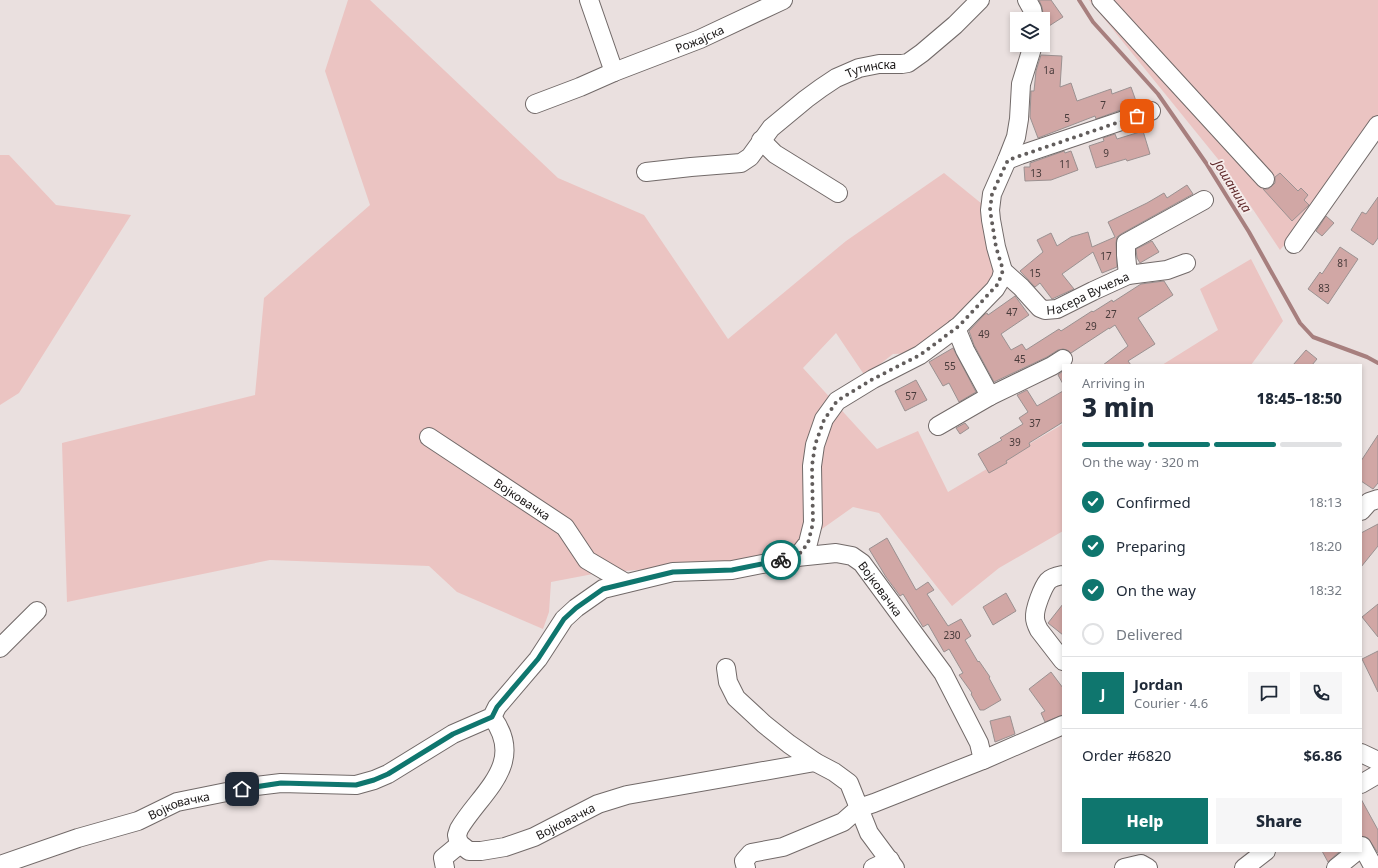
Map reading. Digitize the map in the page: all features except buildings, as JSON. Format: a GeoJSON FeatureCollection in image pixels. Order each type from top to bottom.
{"type":"FeatureCollection","features":[{"type":"Feature","properties":{"kind":"street"},"geometry":{"type":"LineString","coordinates":[[589,0],[614,72]]}},
{"type":"Feature","properties":{"kind":"street","name":"Рожајска"},"geometry":{"type":"LineString","coordinates":[[535,104],[700,39],[783,0]]}},
{"type":"Feature","properties":{"kind":"street","name":"Тутинска"},"geometry":{"type":"LineString","coordinates":[[646,172],[741,163],[750,157],[771,128],[806,98],[836,78],[859,68],[878,64],[908,63],[915,59],[955,25],[980,0]]}},
{"type":"Feature","properties":{"kind":"street"},"geometry":{"type":"LineString","coordinates":[[1027,0],[1033,12]]}},
{"type":"Feature","properties":{"kind":"street"},"geometry":{"type":"LineString","coordinates":[[1101,0],[1265,178]]}},
{"type":"Feature","properties":{"kind":"street"},"geometry":{"type":"LineString","coordinates":[[797,557],[808,543],[811,534],[813,523],[812,466],[815,445],[830,409],[837,401],[873,379],[920,355],[956,328],[995,289],[1001,279],[1003,270],[996,247],[990,210],[992,194],[1008,160],[1017,129],[1021,84],[1030,52]]}},
{"type":"Feature","properties":{"kind":"street"},"geometry":{"type":"LineString","coordinates":[[1008,160],[1151,111]]}},
{"type":"Feature","properties":{"kind":"street"},"geometry":{"type":"LineString","coordinates":[[1294,244],[1378,126]]}},
{"type":"Feature","properties":{"kind":"street"},"geometry":{"type":"LineString","coordinates":[[761,140],[775,154],[838,193]]}},
{"type":"Feature","properties":{"kind":"street"},"geometry":{"type":"LineString","coordinates":[[1128,275],[1126,244],[1204,200]]}},
{"type":"Feature","properties":{"kind":"street","name":"Насера Вучеља"},"geometry":{"type":"LineString","coordinates":[[1003,270],[1021,286],[1040,308],[1050,310],[1057,309],[1128,275],[1167,270],[1186,263]]}},
{"type":"Feature","properties":{"kind":"street"},"geometry":{"type":"LineString","coordinates":[[956,328],[965,350],[990,396]]}},
{"type":"Feature","properties":{"kind":"street"},"geometry":{"type":"LineString","coordinates":[[938,426],[990,396],[1052,366],[1063,359]]}},
{"type":"Feature","properties":{"kind":"street","name":"Војковачка"},"geometry":{"type":"LineString","coordinates":[[429,437],[565,527],[587,560],[626,583]]}},
{"type":"Feature","properties":{"kind":"street"},"geometry":{"type":"LineString","coordinates":[[1362,510],[1369,502],[1378,499]]}},
{"type":"Feature","properties":{"kind":"street","name":"Војковачка"},"geometry":{"type":"LineString","coordinates":[[0,865],[78,838],[138,821],[177,802],[256,786],[281,783],[356,785],[374,780],[388,774],[453,734],[492,717],[497,707],[538,659],[564,619],[576,608],[603,589],[673,572],[732,570],[797,557],[836,553],[852,556],[862,564],[943,673],[979,743],[983,760]]}},
{"type":"Feature","properties":{"kind":"street"},"geometry":{"type":"LineString","coordinates":[[1062,574],[1053,577],[1048,582],[1034,616],[1039,630],[1062,660]]}},
{"type":"Feature","properties":{"kind":"street"},"geometry":{"type":"LineString","coordinates":[[0,648],[37,611]]}},
{"type":"Feature","properties":{"kind":"street"},"geometry":{"type":"LineString","coordinates":[[726,668],[728,682],[736,698],[774,732],[815,762],[834,772],[849,783],[869,833],[892,864],[873,868]]}},
{"type":"Feature","properties":{"kind":"street"},"geometry":{"type":"LineString","coordinates":[[446,868],[443,858],[460,844],[457,834],[459,829],[496,780],[503,760],[505,750],[502,734],[492,717]]}},
{"type":"Feature","properties":{"kind":"street"},"geometry":{"type":"LineString","coordinates":[[746,868],[744,861],[751,853],[783,847],[843,822],[859,808],[983,760],[1062,725]]}},
{"type":"Feature","properties":{"kind":"street"},"geometry":{"type":"LineString","coordinates":[[1362,753],[1378,761]]}},
{"type":"Feature","properties":{"kind":"street","name":"Војковачка"},"geometry":{"type":"LineString","coordinates":[[460,844],[469,851],[475,852],[505,847],[534,837],[598,804],[627,795],[815,762]]}},
{"type":"Feature","properties":{"kind":"street"},"geometry":{"type":"LineString","coordinates":[[1362,783],[1378,774]]}},
{"type":"Feature","properties":{"kind":"street"},"geometry":{"type":"LineString","coordinates":[[1362,846],[1374,868]]}},
{"type":"Feature","properties":{"kind":"street"},"geometry":{"type":"LineString","coordinates":[[1244,868],[1265,852]]}},
{"type":"Feature","properties":{"kind":"street"},"geometry":{"type":"LineString","coordinates":[[1336,868],[1356,852]]}},
{"type":"Feature","properties":{"kind":"street"},"geometry":{"type":"LineString","coordinates":[[1124,868],[1141,864],[1148,868]]}},
{"type":"Feature","properties":{"kind":"shaded area"},"geometry":{"type":"Polygon","coordinates":[[[348,0],[370,0],[558,178],[644,215],[728,339],[846,241],[944,173],[987,208],[995,283],[916,353],[893,354],[865,376],[836,333],[803,368],[877,449],[918,431],[948,492],[1062,425],[1062,532],[999,568],[952,606],[879,513],[853,507],[812,536],[768,558],[593,574],[551,582],[549,612],[543,629],[457,592],[429,566],[270,560],[67,602],[62,443],[255,395],[264,298],[370,205],[325,71],[348,0]]]}},
{"type":"Feature","properties":{"kind":"shaded area"},"geometry":{"type":"Polygon","coordinates":[[[1089,0],[1378,0],[1378,121],[1326,197],[1280,250],[1226,169],[1089,0]]]}},
{"type":"Feature","properties":{"kind":"shaded area"},"geometry":{"type":"Polygon","coordinates":[[[0,155],[9,155],[56,205],[131,215],[19,393],[0,405],[0,155]]]}},
{"type":"Feature","properties":{"kind":"shaded area"},"geometry":{"type":"Polygon","coordinates":[[[1251,259],[1283,321],[1252,364],[1164,364],[1218,330],[1200,289],[1251,259]]]}},
{"type":"Feature","properties":{"kind":"waterway","name":"Јошаница"},"geometry":{"type":"LineString","coordinates":[[1079,0],[1093,22],[1158,94],[1206,163],[1249,232],[1300,323],[1313,337],[1367,357],[1378,363]]}},
{"type":"Feature","properties":{"kind":"way so far"},"geometry":{"type":"LineString","coordinates":[[781,560],[797,557],[808,543],[811,534],[813,523],[812,466],[815,445],[824,420],[830,409],[837,401],[854,390],[920,355],[959,326],[995,289],[998,284],[1003,274],[1003,270],[996,247],[990,210],[992,194],[1000,174],[1008,160],[1137,116]]}},
{"type":"Feature","properties":{"kind":"route"},"geometry":{"type":"LineString","coordinates":[[242,789],[281,783],[356,785],[374,780],[388,774],[453,734],[492,717],[497,707],[538,659],[564,619],[576,608],[603,589],[673,572],[732,570],[781,560]]}}]}
